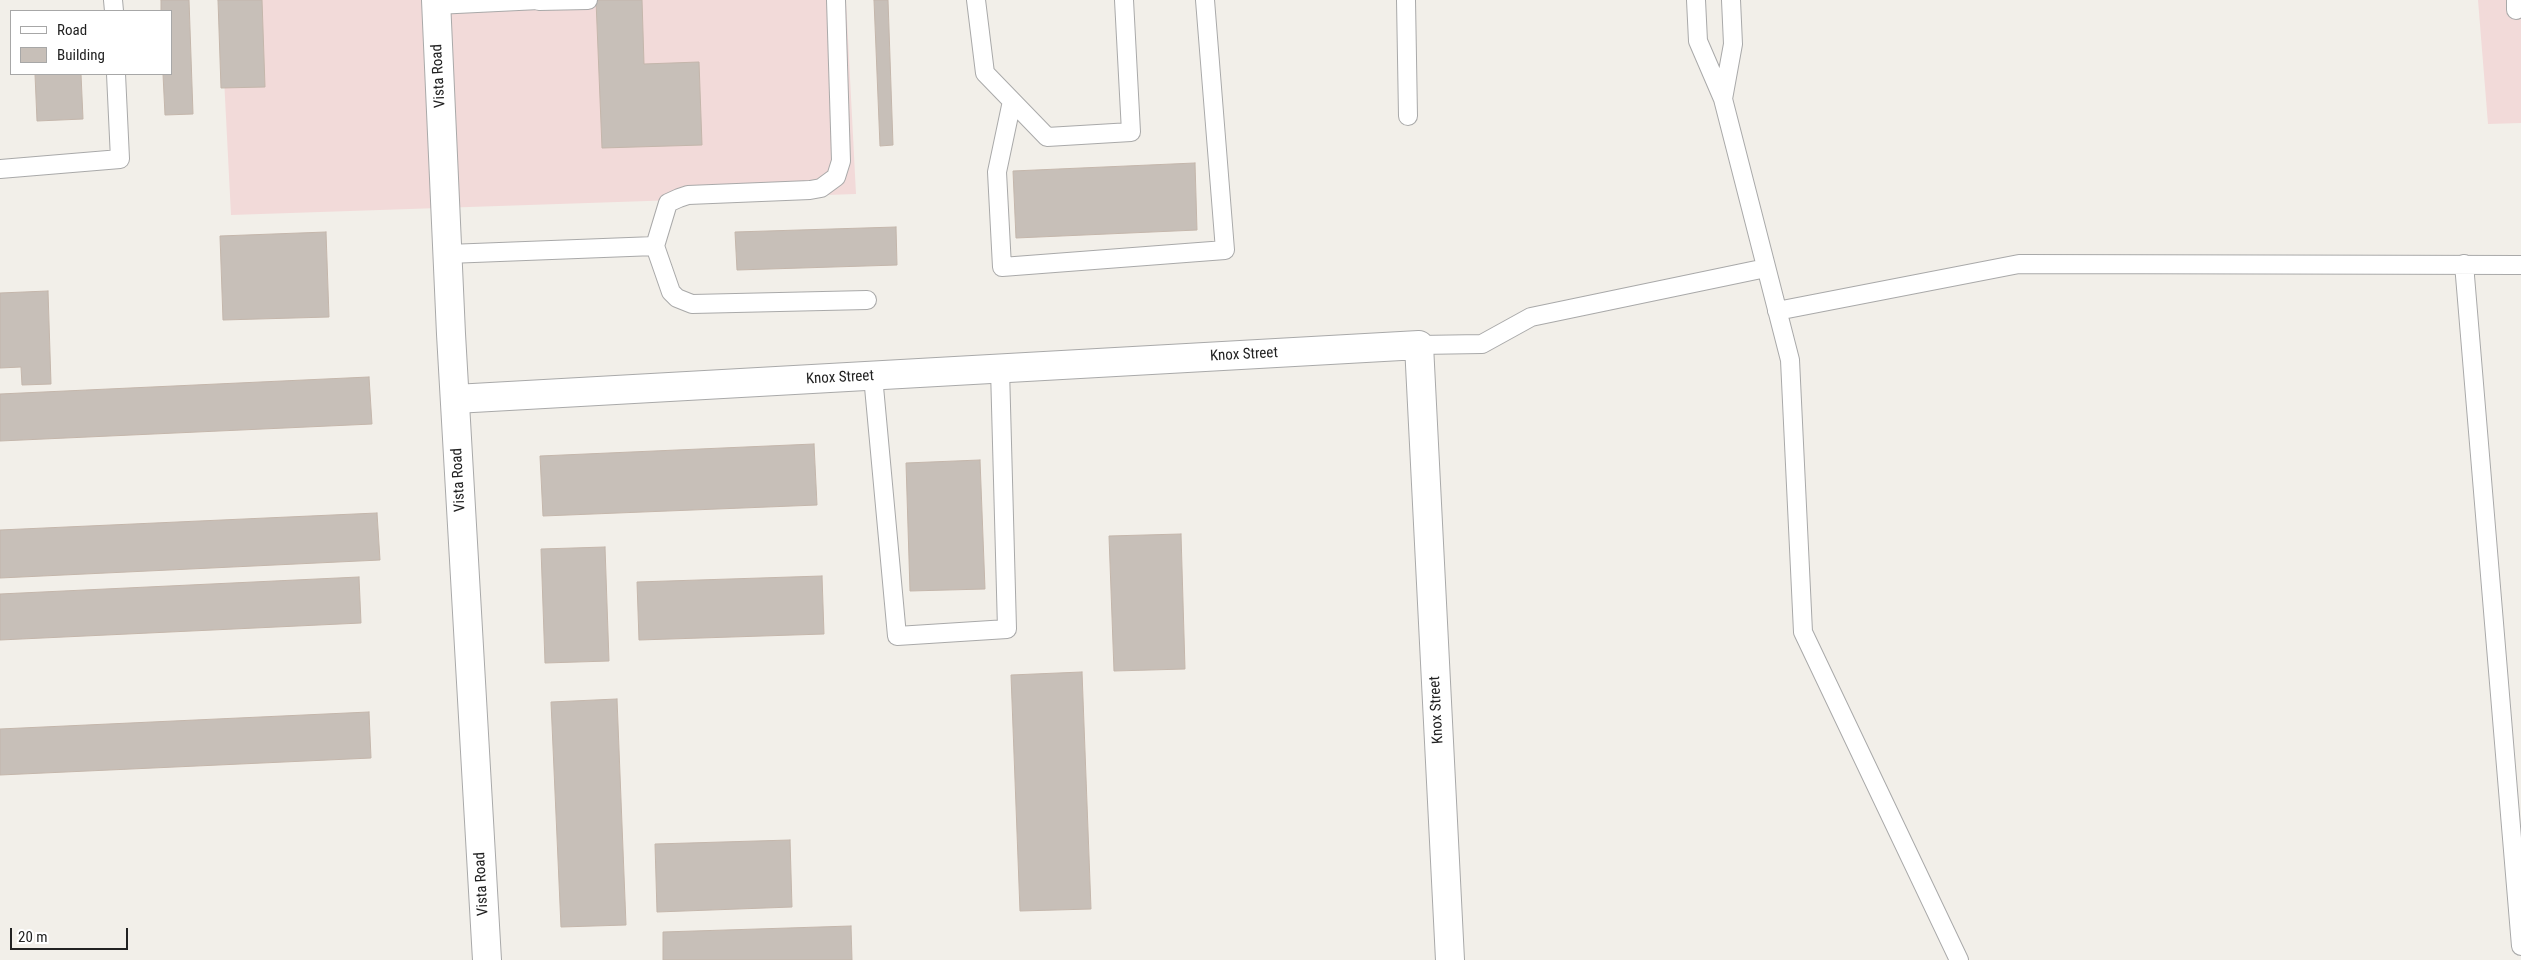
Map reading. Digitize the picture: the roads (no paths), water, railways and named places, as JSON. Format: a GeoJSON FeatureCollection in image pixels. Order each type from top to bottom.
{"type":"FeatureCollection","features":[{"type":"Feature","properties":{"kind":"street","name":"Vista Road"},"geometry":{"type":"LineString","coordinates":[[436,3],[455,399],[487,960]]}},
{"type":"Feature","properties":{"kind":"street","name":"Knox Street"},"geometry":{"type":"LineString","coordinates":[[455,399],[1419,345],[1450,960]]}},
{"type":"Feature","properties":{"kind":"lane"},"geometry":{"type":"LineString","coordinates":[[436,3],[588,0]]}},
{"type":"Feature","properties":{"kind":"lane"},"geometry":{"type":"LineString","coordinates":[[836,0],[841,161],[836,177],[821,188],[810,190],[688,195],[679,198],[668,203],[655,246],[671,292],[677,298],[692,304],[867,300]]}},
{"type":"Feature","properties":{"kind":"lane"},"geometry":{"type":"LineString","coordinates":[[976,0],[984,73],[1047,137],[1131,132],[1124,0]]}},
{"type":"Feature","properties":{"kind":"lane"},"geometry":{"type":"LineString","coordinates":[[1012,101],[997,172],[1002,267],[1225,250],[1205,0]]}},
{"type":"Feature","properties":{"kind":"lane"},"geometry":{"type":"LineString","coordinates":[[1406,0],[1408,116]]}},
{"type":"Feature","properties":{"kind":"lane"},"geometry":{"type":"LineString","coordinates":[[1696,0],[1698,41],[1724,99],[1790,360],[1803,632],[1959,960]]}},
{"type":"Feature","properties":{"kind":"lane"},"geometry":{"type":"LineString","coordinates":[[1724,99],[1733,44],[1731,0]]}},
{"type":"Feature","properties":{"kind":"lane"},"geometry":{"type":"LineString","coordinates":[[0,169],[120,159],[116,75]]}},
{"type":"Feature","properties":{"kind":"lane"},"geometry":{"type":"LineString","coordinates":[[448,254],[655,246]]}},
{"type":"Feature","properties":{"kind":"lane"},"geometry":{"type":"LineString","coordinates":[[1777,311],[2019,264],[2521,265]]}},
{"type":"Feature","properties":{"kind":"lane"},"geometry":{"type":"LineString","coordinates":[[2464,264],[2521,946]]}},
{"type":"Feature","properties":{"kind":"lane"},"geometry":{"type":"LineString","coordinates":[[1419,345],[1482,344],[1531,317],[1766,268]]}},
{"type":"Feature","properties":{"kind":"lane"},"geometry":{"type":"LineString","coordinates":[[873,376],[897,636],[906,636],[1007,629],[1000,369]]}}]}
